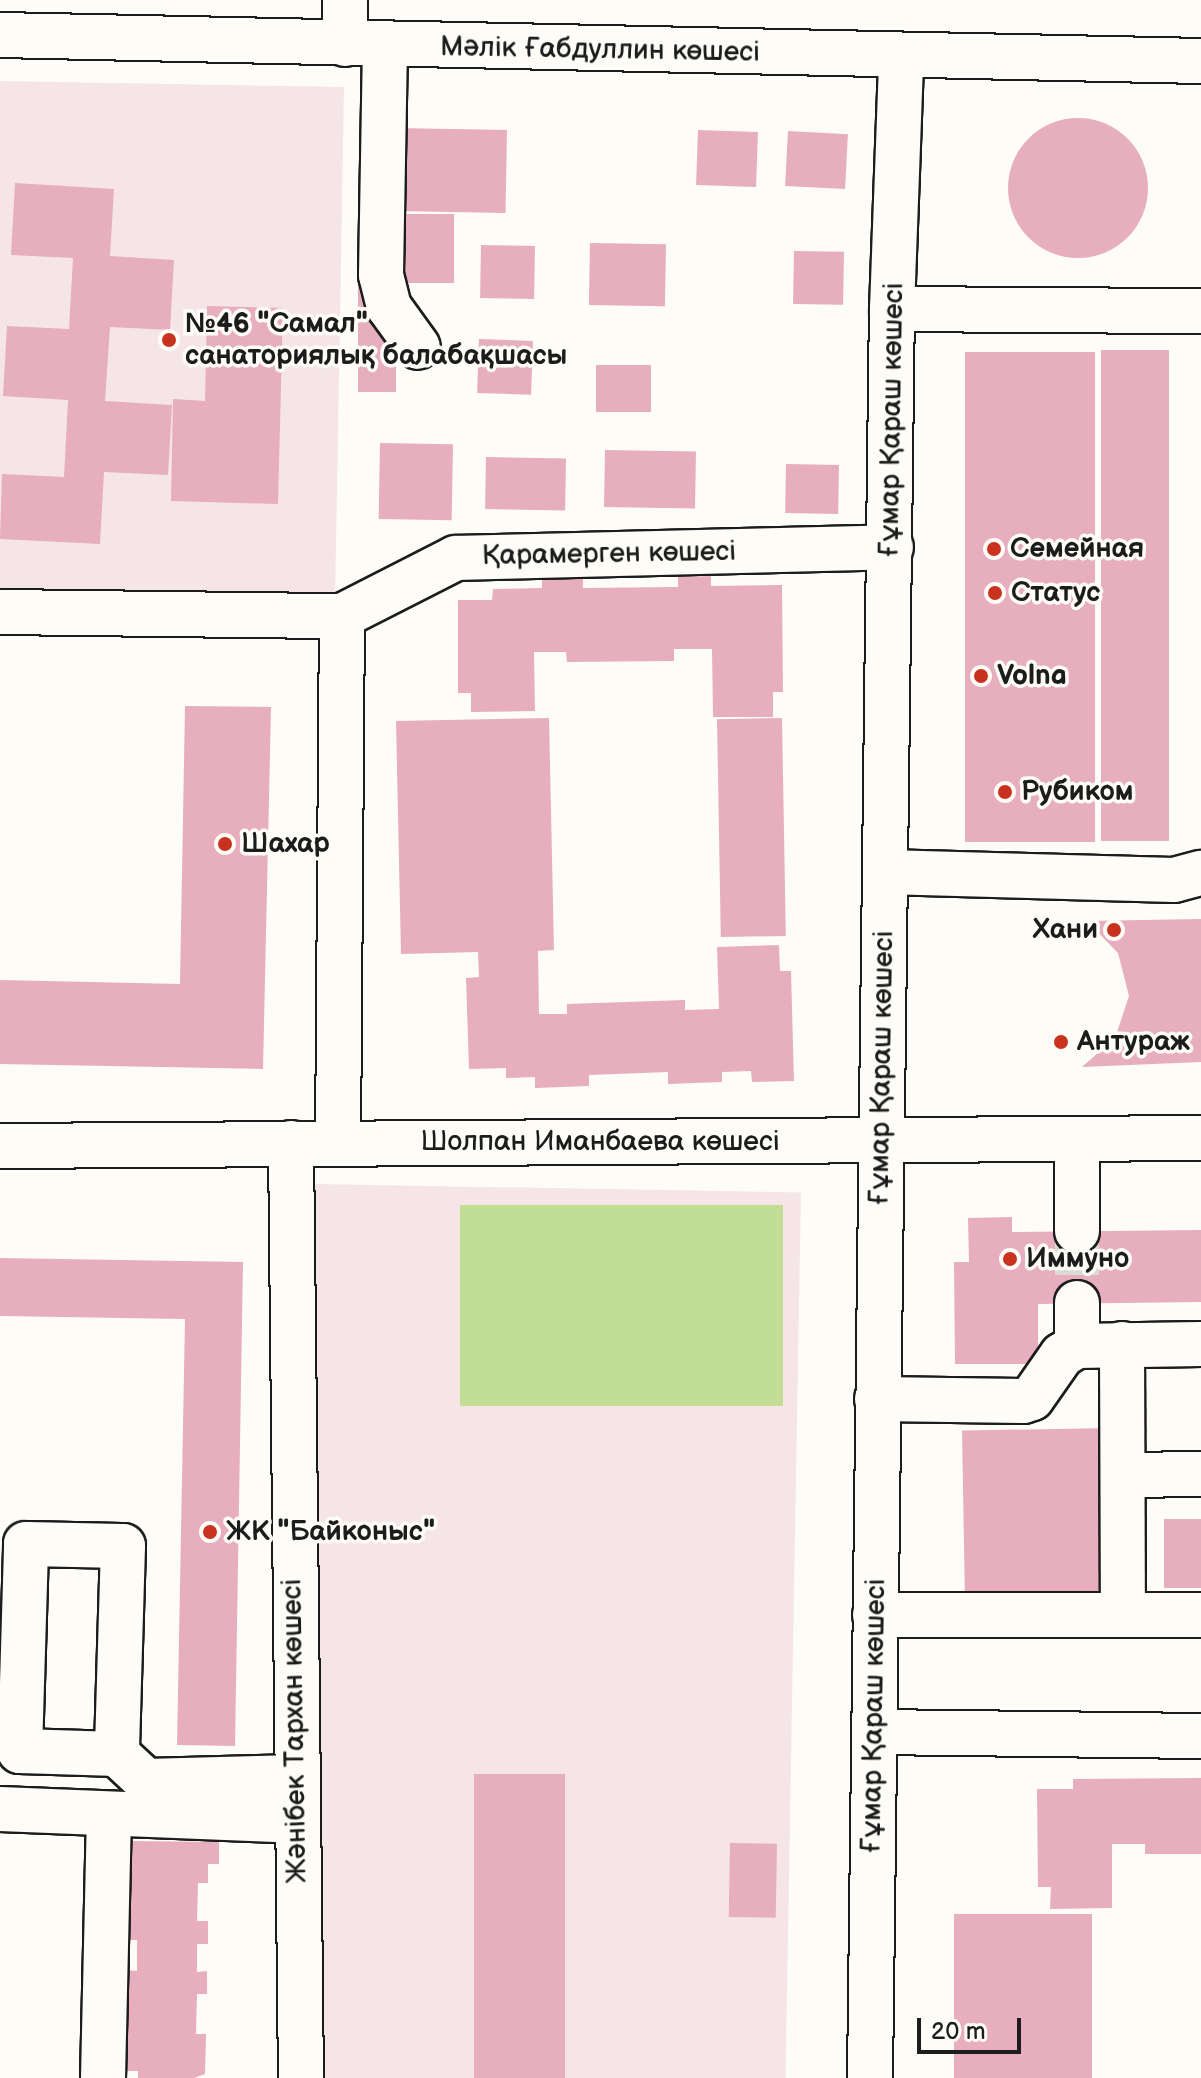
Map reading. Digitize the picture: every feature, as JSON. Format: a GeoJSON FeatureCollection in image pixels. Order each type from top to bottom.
{"type":"FeatureCollection","features":[{"type":"Feature","properties":{"kind":"street"},"geometry":{"type":"LineString","coordinates":[[345,0],[365,44],[381,275],[389,307],[418,347]]}},
{"type":"Feature","properties":{"kind":"street","name":"Мәлік Ғабдуллин көшесі"},"geometry":{"type":"LineString","coordinates":[[0,35],[901,58],[1201,61]]}},
{"type":"Feature","properties":{"kind":"street","name":"Ғұмар Қараш көшесі"},"geometry":{"type":"LineString","coordinates":[[870,2078],[892,309],[901,58]]}},
{"type":"Feature","properties":{"kind":"street"},"geometry":{"type":"LineString","coordinates":[[892,309],[1201,311]]}},
{"type":"Feature","properties":{"kind":"street","name":"Қарамерген көшесі"},"geometry":{"type":"LineString","coordinates":[[342,616],[456,558],[891,547]]}},
{"type":"Feature","properties":{"kind":"street"},"geometry":{"type":"LineString","coordinates":[[0,612],[342,616],[338,1144]]}},
{"type":"Feature","properties":{"kind":"street"},"geometry":{"type":"LineString","coordinates":[[885,872],[1174,880],[1201,873]]}},
{"type":"Feature","properties":{"kind":"street","name":"Шолпан Иманбаева көшесі"},"geometry":{"type":"LineString","coordinates":[[0,1146],[1201,1138]]}},
{"type":"Feature","properties":{"kind":"street"},"geometry":{"type":"LineString","coordinates":[[1077,1139],[1077,1231]]}},
{"type":"Feature","properties":{"kind":"street","name":"Жәнібек Тархан көшесі"},"geometry":{"type":"LineString","coordinates":[[291,1143],[295,1821],[301,2078]]}},
{"type":"Feature","properties":{"kind":"street"},"geometry":{"type":"LineString","coordinates":[[877,1399],[1023,1401],[1032,1398],[1062,1355],[1077,1324],[1122,1344],[1201,1344]]}},
{"type":"Feature","properties":{"kind":"street"},"geometry":{"type":"LineString","coordinates":[[1122,1344],[1123,1615]]}},
{"type":"Feature","properties":{"kind":"street"},"geometry":{"type":"LineString","coordinates":[[1123,1475],[1201,1474]]}},
{"type":"Feature","properties":{"kind":"street"},"geometry":{"type":"LineString","coordinates":[[20,1751],[26,1544],[123,1546],[117,1754]]}},
{"type":"Feature","properties":{"kind":"street"},"geometry":{"type":"LineString","coordinates":[[875,1615],[1201,1615]]}},
{"type":"Feature","properties":{"kind":"street"},"geometry":{"type":"LineString","coordinates":[[0,1713],[9,1714],[20,1751]]}},
{"type":"Feature","properties":{"kind":"street"},"geometry":{"type":"LineString","coordinates":[[874,1732],[1201,1736]]}},
{"type":"Feature","properties":{"kind":"street"},"geometry":{"type":"LineString","coordinates":[[20,1751],[117,1754],[146,1781],[295,1777]]}},
{"type":"Feature","properties":{"kind":"street"},"geometry":{"type":"LineString","coordinates":[[0,1809],[295,1821]]}},
{"type":"Feature","properties":{"kind":"street"},"geometry":{"type":"LineString","coordinates":[[103,2078],[109,1814]]}},
{"type":"Feature","properties":{"kind":"shaded area","name":"№46 \"Самал\" санаториялық балабақшасы"},"geometry":{"type":"Polygon","coordinates":[[[0,81],[344,87],[335,596],[0,590],[0,81]]]}},
{"type":"Feature","properties":{"kind":"shaded area"},"geometry":{"type":"Polygon","coordinates":[[[315,1184],[801,1192],[785,2078],[299,2078],[315,1184]]]}},
{"type":"Feature","properties":{"kind":"green space"},"geometry":{"type":"Polygon","coordinates":[[[460,1205],[783,1205],[783,1406],[460,1406],[460,1205]]]}},
{"type":"Feature","properties":{"kind":"building"},"geometry":{"type":"Polygon","coordinates":[[[1078,118],[1105,123],[1128,138],[1143,161],[1148,188],[1143,215],[1128,238],[1105,253],[1078,258],[1051,253],[1028,238],[1013,215],[1008,188],[1013,161],[1028,138],[1051,123],[1078,118]]]}},
{"type":"Feature","properties":{"kind":"building"},"geometry":{"type":"Polygon","coordinates":[[[396,128],[507,130],[506,213],[395,211],[396,128]]]}},
{"type":"Feature","properties":{"kind":"building"},"geometry":{"type":"Polygon","coordinates":[[[698,130],[758,132],[756,187],[696,185],[698,130]]]}},
{"type":"Feature","properties":{"kind":"building"},"geometry":{"type":"Polygon","coordinates":[[[788,131],[848,134],[845,189],[785,186],[788,131]]]}},
{"type":"Feature","properties":{"kind":"building"},"geometry":{"type":"Polygon","coordinates":[[[15,183],[114,189],[110,256],[174,260],[170,330],[110,327],[105,401],[172,405],[168,475],[104,472],[100,544],[0,539],[2,474],[64,477],[68,400],[3,396],[7,326],[69,329],[73,258],[11,255],[15,183]]]}},
{"type":"Feature","properties":{"kind":"building"},"geometry":{"type":"Polygon","coordinates":[[[398,214],[454,214],[454,283],[398,283],[398,214]]]}},
{"type":"Feature","properties":{"kind":"building"},"geometry":{"type":"Polygon","coordinates":[[[590,243],[666,244],[665,306],[589,305],[590,243]]]}},
{"type":"Feature","properties":{"kind":"building"},"geometry":{"type":"Polygon","coordinates":[[[481,245],[535,246],[534,299],[480,298],[481,245]]]}},
{"type":"Feature","properties":{"kind":"building"},"geometry":{"type":"Polygon","coordinates":[[[794,251],[844,252],[843,305],[793,304],[794,251]]]}},
{"type":"Feature","properties":{"kind":"building"},"geometry":{"type":"Polygon","coordinates":[[[371,279],[396,340],[396,392],[358,392],[358,280],[371,279]]]}},
{"type":"Feature","properties":{"kind":"building"},"geometry":{"type":"Polygon","coordinates":[[[207,306],[283,308],[278,504],[171,501],[173,399],[205,401],[207,306]]]}},
{"type":"Feature","properties":{"kind":"building"},"geometry":{"type":"Polygon","coordinates":[[[479,339],[533,341],[531,395],[477,393],[479,339]]]}},
{"type":"Feature","properties":{"kind":"building"},"geometry":{"type":"Polygon","coordinates":[[[1101,350],[1169,350],[1169,841],[1101,841],[1101,350]]]}},
{"type":"Feature","properties":{"kind":"building"},"geometry":{"type":"Polygon","coordinates":[[[965,352],[1095,352],[1095,842],[965,842],[965,352]]]}},
{"type":"Feature","properties":{"kind":"building"},"geometry":{"type":"Polygon","coordinates":[[[596,365],[651,365],[651,412],[596,412],[596,365]]]}},
{"type":"Feature","properties":{"kind":"building"},"geometry":{"type":"Polygon","coordinates":[[[380,443],[453,444],[452,520],[379,519],[380,443]]]}},
{"type":"Feature","properties":{"kind":"building"},"geometry":{"type":"Polygon","coordinates":[[[605,450],[696,452],[695,509],[604,507],[605,450]]]}},
{"type":"Feature","properties":{"kind":"building"},"geometry":{"type":"Polygon","coordinates":[[[486,457],[566,458],[565,510],[485,509],[486,457]]]}},
{"type":"Feature","properties":{"kind":"building"},"geometry":{"type":"Polygon","coordinates":[[[786,464],[839,465],[838,514],[785,513],[786,464]]]}},
{"type":"Feature","properties":{"kind":"building"},"geometry":{"type":"Polygon","coordinates":[[[711,576],[711,586],[782,585],[783,692],[773,692],[773,717],[713,717],[712,649],[674,649],[674,661],[567,662],[566,652],[534,652],[535,711],[471,712],[471,693],[458,693],[458,600],[492,600],[493,589],[542,588],[542,578],[583,578],[583,588],[678,587],[678,577],[711,576]]]}},
{"type":"Feature","properties":{"kind":"building","name":"Шахар"},"geometry":{"type":"Polygon","coordinates":[[[185,706],[271,707],[263,1069],[0,1064],[0,980],[180,984],[185,706]]]}},
{"type":"Feature","properties":{"kind":"building"},"geometry":{"type":"Polygon","coordinates":[[[549,718],[554,950],[538,951],[539,1014],[567,1014],[567,1004],[685,1000],[685,1010],[719,1009],[717,947],[779,945],[780,971],[791,971],[794,1081],[752,1082],[751,1071],[722,1072],[722,1082],[668,1084],[668,1072],[589,1075],[589,1086],[535,1088],[535,1077],[506,1078],[506,1068],[469,1069],[466,978],[479,977],[478,952],[401,954],[396,721],[549,718]]]}},
{"type":"Feature","properties":{"kind":"building"},"geometry":{"type":"Polygon","coordinates":[[[782,718],[786,936],[721,937],[717,719],[782,718]]]}},
{"type":"Feature","properties":{"kind":"building"},"geometry":{"type":"Polygon","coordinates":[[[1201,919],[1201,1062],[1082,1067],[1115,1038],[1129,996],[1118,953],[1087,921],[1201,919]]]}},
{"type":"Feature","properties":{"kind":"building"},"geometry":{"type":"Polygon","coordinates":[[[1012,1217],[1012,1232],[1201,1230],[1201,1302],[1038,1304],[1038,1364],[955,1364],[954,1262],[969,1262],[968,1218],[1012,1217]]]}},
{"type":"Feature","properties":{"kind":"building","name":"ЖК \"Байконыс\""},"geometry":{"type":"Polygon","coordinates":[[[0,1258],[243,1262],[235,1746],[177,1745],[185,1319],[0,1316],[0,1258]]]}},
{"type":"Feature","properties":{"kind":"building"},"geometry":{"type":"Polygon","coordinates":[[[1111,1428],[1114,1601],[965,1604],[962,1431],[1111,1428]]]}},
{"type":"Feature","properties":{"kind":"building"},"geometry":{"type":"Polygon","coordinates":[[[1164,1519],[1201,1519],[1201,1588],[1164,1588],[1164,1519]]]}},
{"type":"Feature","properties":{"kind":"building"},"geometry":{"type":"Polygon","coordinates":[[[474,1774],[565,1774],[565,2078],[474,2078],[474,1774]]]}},
{"type":"Feature","properties":{"kind":"building"},"geometry":{"type":"Polygon","coordinates":[[[1201,1778],[1201,1854],[1145,1854],[1145,1844],[1112,1844],[1112,1908],[1050,1909],[1051,1887],[1038,1887],[1037,1789],[1073,1789],[1073,1779],[1201,1778]]]}},
{"type":"Feature","properties":{"kind":"building"},"geometry":{"type":"Polygon","coordinates":[[[129,1841],[219,1842],[219,1864],[208,1864],[208,1883],[198,1883],[197,1921],[208,1921],[208,1944],[197,1944],[197,1972],[207,1971],[207,1994],[197,1994],[196,2034],[206,2034],[205,2074],[194,2078],[138,2078],[138,2071],[123,2071],[124,1970],[137,1971],[137,1940],[128,1940],[129,1841]]]}},
{"type":"Feature","properties":{"kind":"building"},"geometry":{"type":"Polygon","coordinates":[[[730,1843],[777,1844],[776,1918],[729,1917],[730,1843]]]}},
{"type":"Feature","properties":{"kind":"building"},"geometry":{"type":"Polygon","coordinates":[[[954,1914],[1092,1914],[1092,2078],[954,2078],[954,1914]]]}},
{"type":"Feature","properties":{"kind":"tunnel"},"geometry":{"type":"LineString","coordinates":[[1077,1231],[1077,1303]]}},
{"type":"Feature","properties":{"kind":"place","name":"№46 \"Самал\" санаториялық балабақшасы"},"geometry":{"type":"Point","coordinates":[169,340]}},
{"type":"Feature","properties":{"kind":"place","name":"Семейная"},"geometry":{"type":"Point","coordinates":[994,549]}},
{"type":"Feature","properties":{"kind":"place","name":"Статус"},"geometry":{"type":"Point","coordinates":[995,593]}},
{"type":"Feature","properties":{"kind":"place","name":"Volna"},"geometry":{"type":"Point","coordinates":[981,676]}},
{"type":"Feature","properties":{"kind":"place","name":"Рубиком"},"geometry":{"type":"Point","coordinates":[1005,792]}},
{"type":"Feature","properties":{"kind":"place","name":"Шахар"},"geometry":{"type":"Point","coordinates":[225,844]}},
{"type":"Feature","properties":{"kind":"place","name":"Хани"},"geometry":{"type":"Point","coordinates":[1114,930]}},
{"type":"Feature","properties":{"kind":"place","name":"Антураж"},"geometry":{"type":"Point","coordinates":[1061,1042]}},
{"type":"Feature","properties":{"kind":"place","name":"Иммуно"},"geometry":{"type":"Point","coordinates":[1010,1259]}},
{"type":"Feature","properties":{"kind":"place","name":"ЖК \"Байконыс\""},"geometry":{"type":"Point","coordinates":[210,1532]}}]}
